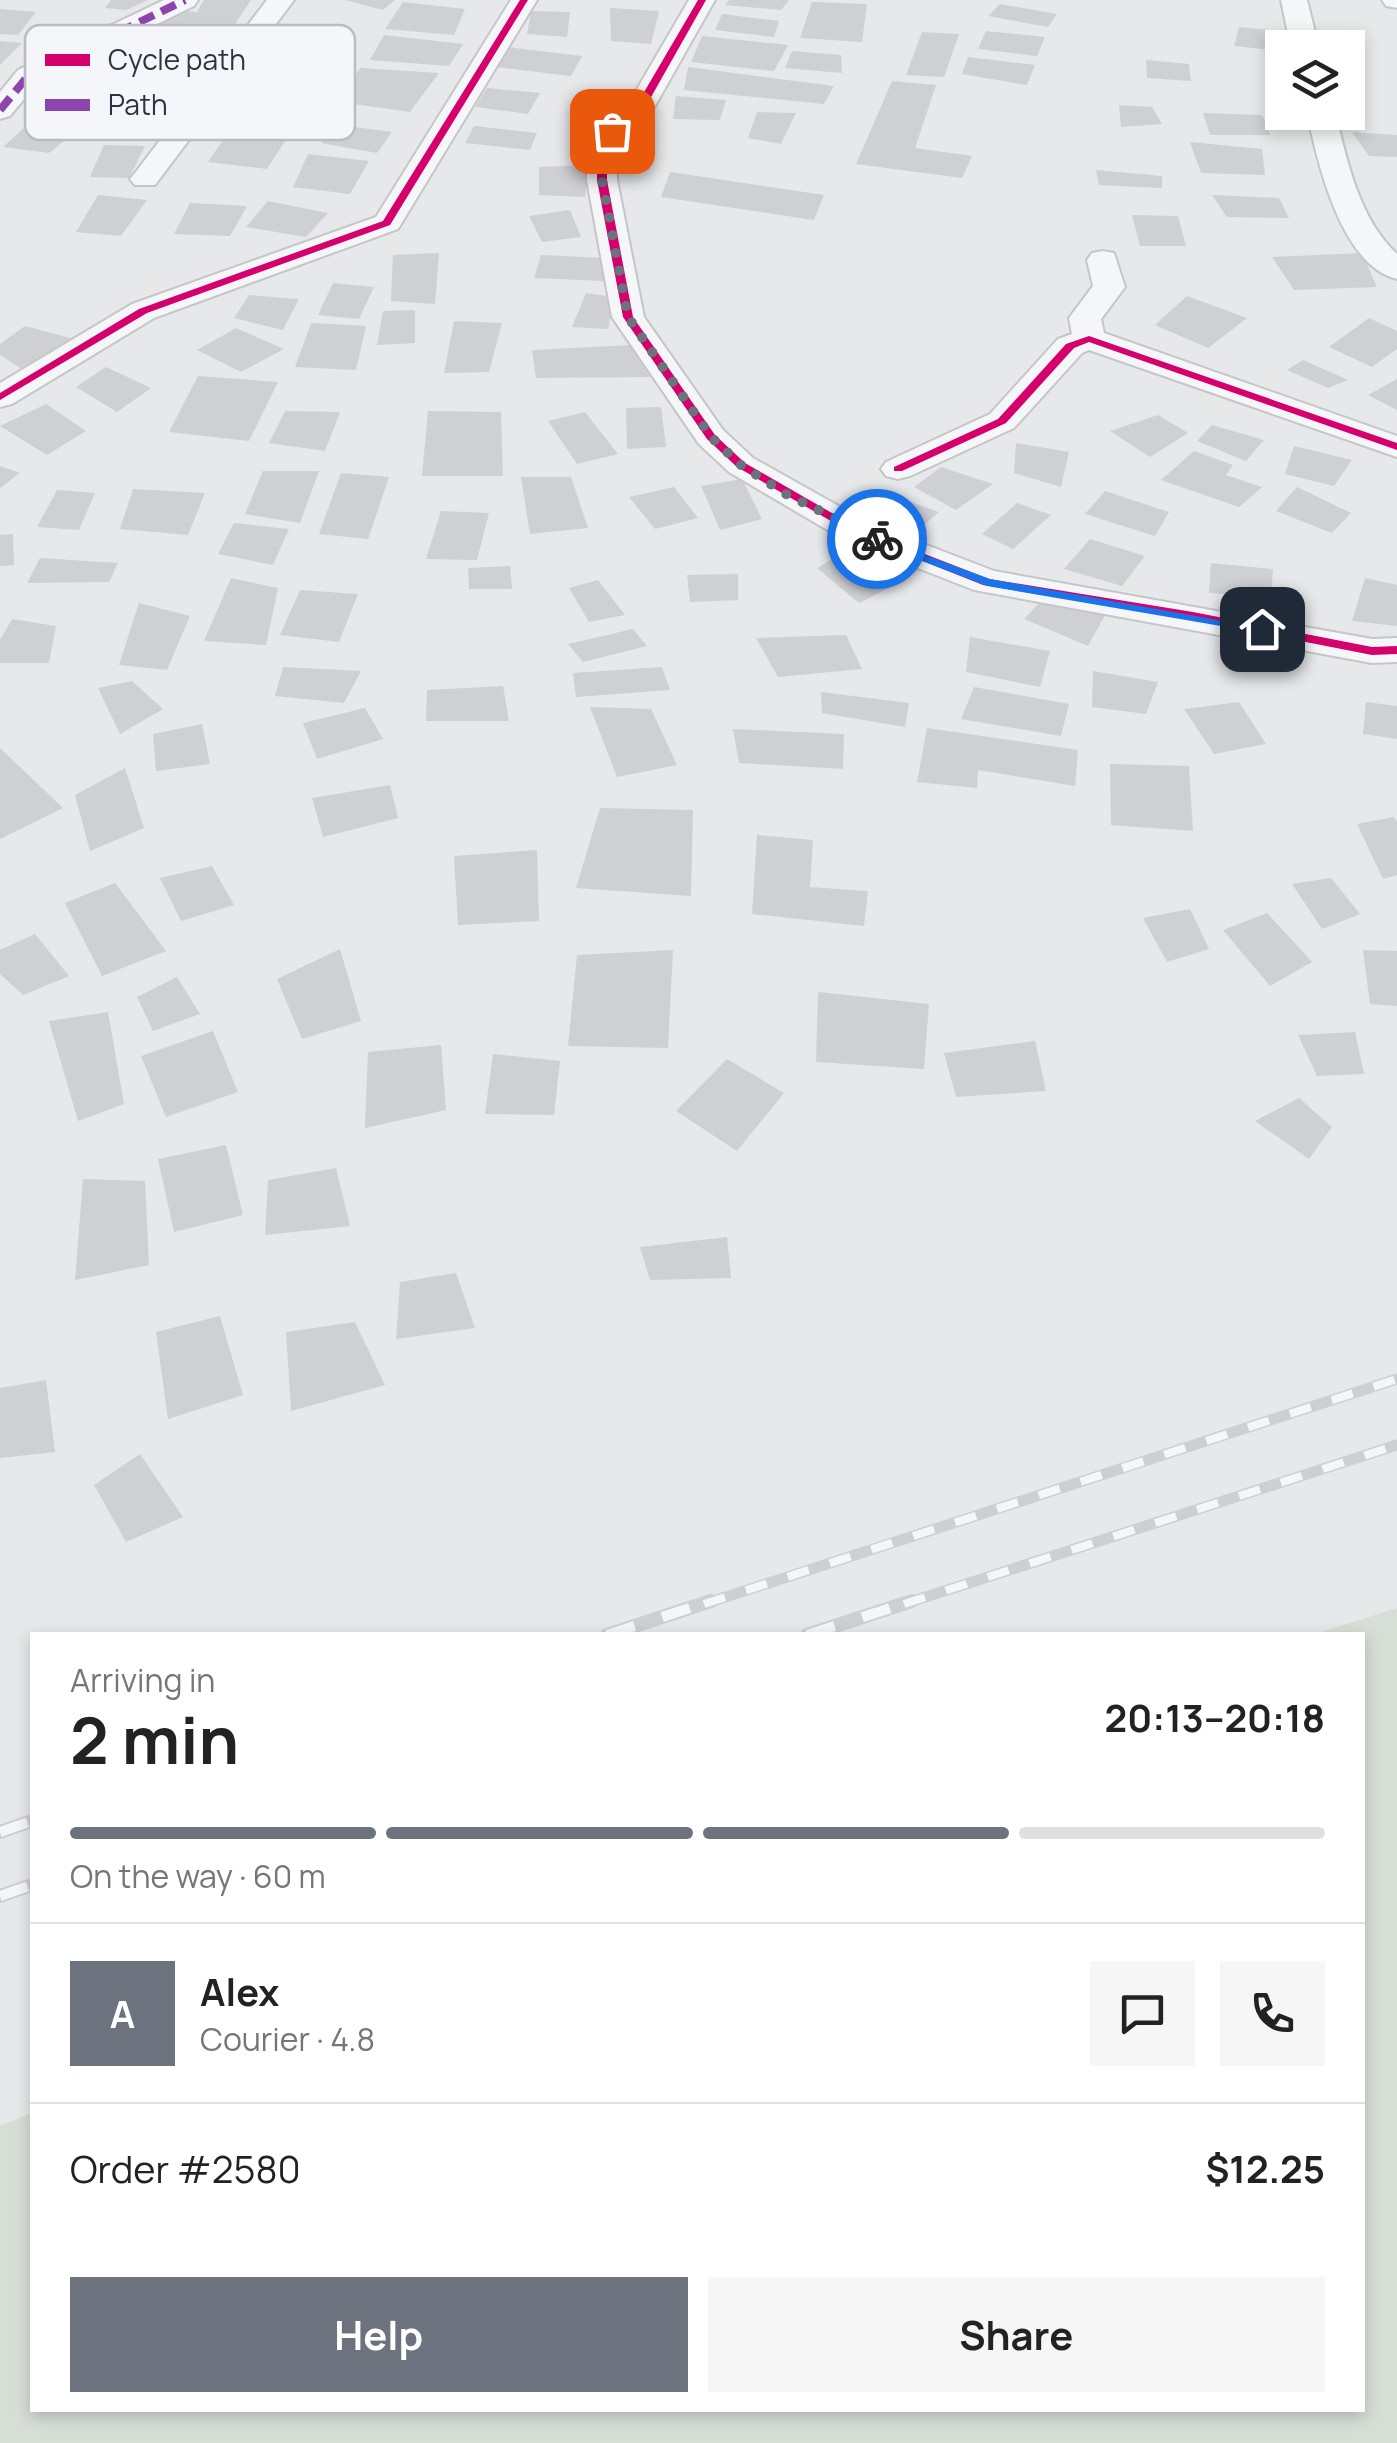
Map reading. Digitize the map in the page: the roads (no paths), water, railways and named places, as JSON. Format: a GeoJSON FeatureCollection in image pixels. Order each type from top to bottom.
{"type":"FeatureCollection","features":[{"type":"Feature","properties":{"kind":"street"},"geometry":{"type":"LineString","coordinates":[[133,25],[184,0]]}},
{"type":"Feature","properties":{"kind":"street"},"geometry":{"type":"LineString","coordinates":[[263,25],[282,0]]}},
{"type":"Feature","properties":{"kind":"street"},"geometry":{"type":"LineString","coordinates":[[0,397],[143,312],[386,222],[524,0]]}},
{"type":"Feature","properties":{"kind":"street"},"geometry":{"type":"LineString","coordinates":[[702,0],[638,113],[612,131],[602,148],[602,180],[628,317],[711,437],[731,456],[786,494],[854,530],[987,582],[1372,651],[1397,650]]}},
{"type":"Feature","properties":{"kind":"street"},"geometry":{"type":"LineString","coordinates":[[1294,0],[1301,30]]}},
{"type":"Feature","properties":{"kind":"street"},"geometry":{"type":"LineString","coordinates":[[0,110],[25,80]]}},
{"type":"Feature","properties":{"kind":"street"},"geometry":{"type":"LineString","coordinates":[[1326,130],[1353,216],[1380,258],[1397,270]]}},
{"type":"Feature","properties":{"kind":"street"},"geometry":{"type":"LineString","coordinates":[[145,179],[175,140]]}},
{"type":"Feature","properties":{"kind":"street"},"geometry":{"type":"LineString","coordinates":[[1089,339],[1085,318],[1109,286],[1103,260]]}},
{"type":"Feature","properties":{"kind":"street"},"geometry":{"type":"LineString","coordinates":[[898,470],[1002,421],[1070,346],[1089,339],[1397,447]]}},
{"type":"Feature","properties":{"kind":"railway"},"geometry":{"type":"LineString","coordinates":[[704,1604],[1397,1379]]}},
{"type":"Feature","properties":{"kind":"railway"},"geometry":{"type":"LineString","coordinates":[[904,1604],[1397,1445]]}},
{"type":"Feature","properties":{"kind":"railway"},"geometry":{"type":"LineString","coordinates":[[616,1632],[711,1601]]}},
{"type":"Feature","properties":{"kind":"railway"},"geometry":{"type":"LineString","coordinates":[[816,1632],[912,1601]]}},
{"type":"Feature","properties":{"kind":"railway"},"geometry":{"type":"LineString","coordinates":[[0,1832],[30,1822]]}},
{"type":"Feature","properties":{"kind":"railway"},"geometry":{"type":"LineString","coordinates":[[0,1896],[30,1886]]}}]}
